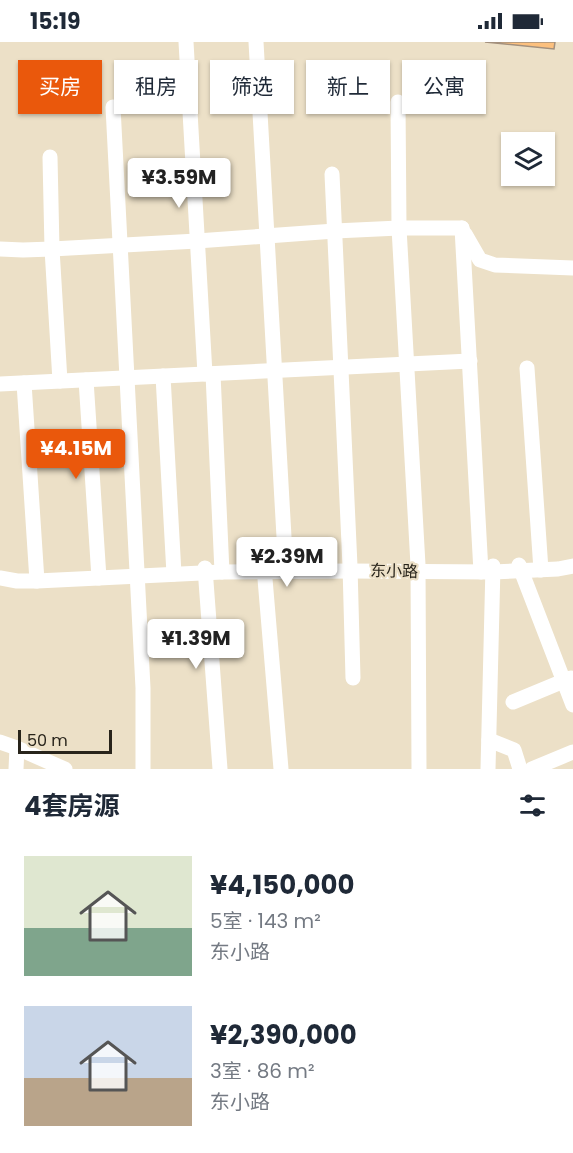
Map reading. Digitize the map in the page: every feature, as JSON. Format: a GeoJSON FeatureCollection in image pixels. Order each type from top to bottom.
{"type":"FeatureCollection","features":[{"type":"Feature","properties":{"kind":"street"},"geometry":{"type":"LineString","coordinates":[[186,42],[197,241],[209,374],[222,570]]}},
{"type":"Feature","properties":{"kind":"street"},"geometry":{"type":"LineString","coordinates":[[256,42],[286,569]]}},
{"type":"Feature","properties":{"kind":"street"},"geometry":{"type":"LineString","coordinates":[[398,102],[399,228],[418,568],[419,769]]}},
{"type":"Feature","properties":{"kind":"street"},"geometry":{"type":"LineString","coordinates":[[113,107],[138,574],[143,688],[143,769]]}},
{"type":"Feature","properties":{"kind":"street"},"geometry":{"type":"LineString","coordinates":[[50,157],[52,249],[60,381]]}},
{"type":"Feature","properties":{"kind":"street"},"geometry":{"type":"LineString","coordinates":[[332,174],[353,678]]}},
{"type":"Feature","properties":{"kind":"street"},"geometry":{"type":"LineString","coordinates":[[0,249],[52,249],[399,228],[462,228]]}},
{"type":"Feature","properties":{"kind":"street"},"geometry":{"type":"LineString","coordinates":[[462,228],[480,260],[495,265],[573,267]]}},
{"type":"Feature","properties":{"kind":"street"},"geometry":{"type":"LineString","coordinates":[[462,228],[487,569],[488,769]]}},
{"type":"Feature","properties":{"kind":"street"},"geometry":{"type":"LineString","coordinates":[[0,384],[470,361]]}},
{"type":"Feature","properties":{"kind":"street"},"geometry":{"type":"LineString","coordinates":[[527,368],[541,567]]}},
{"type":"Feature","properties":{"kind":"street"},"geometry":{"type":"LineString","coordinates":[[163,376],[174,572]]}},
{"type":"Feature","properties":{"kind":"street"},"geometry":{"type":"LineString","coordinates":[[86,380],[99,576]]}},
{"type":"Feature","properties":{"kind":"street"},"geometry":{"type":"LineString","coordinates":[[24,383],[37,579]]}},
{"type":"Feature","properties":{"kind":"street","name":"东小路"},"geometry":{"type":"LineString","coordinates":[[0,578],[17,581],[205,570],[487,569],[541,567],[573,561]]}},
{"type":"Feature","properties":{"kind":"street","name":"东小路"},"geometry":{"type":"LineString","coordinates":[[541,567],[558,569],[573,566]]}},
{"type":"Feature","properties":{"kind":"street"},"geometry":{"type":"LineString","coordinates":[[520,568],[568,679],[573,705]]}},
{"type":"Feature","properties":{"kind":"street"},"geometry":{"type":"LineString","coordinates":[[264,569],[281,769]]}},
{"type":"Feature","properties":{"kind":"street"},"geometry":{"type":"LineString","coordinates":[[205,570],[220,769]]}},
{"type":"Feature","properties":{"kind":"street","name":"东小路"},"geometry":{"type":"LineString","coordinates":[[0,573],[37,579]]}},
{"type":"Feature","properties":{"kind":"street"},"geometry":{"type":"LineString","coordinates":[[513,702],[568,679]]}},
{"type":"Feature","properties":{"kind":"street"},"geometry":{"type":"LineString","coordinates":[[489,740],[514,750],[520,769]]}},
{"type":"Feature","properties":{"kind":"street"},"geometry":{"type":"LineString","coordinates":[[0,742],[17,748],[50,766],[65,769]]}},
{"type":"Feature","properties":{"kind":"street"},"geometry":{"type":"LineString","coordinates":[[16,769],[17,748]]}},
{"type":"Feature","properties":{"kind":"street"},"geometry":{"type":"LineString","coordinates":[[532,769],[573,752]]}},
{"type":"Feature","properties":{"kind":"building"},"geometry":{"type":"Polygon","coordinates":[[[485,42],[555,42],[554,49],[485,42]]]}}]}
